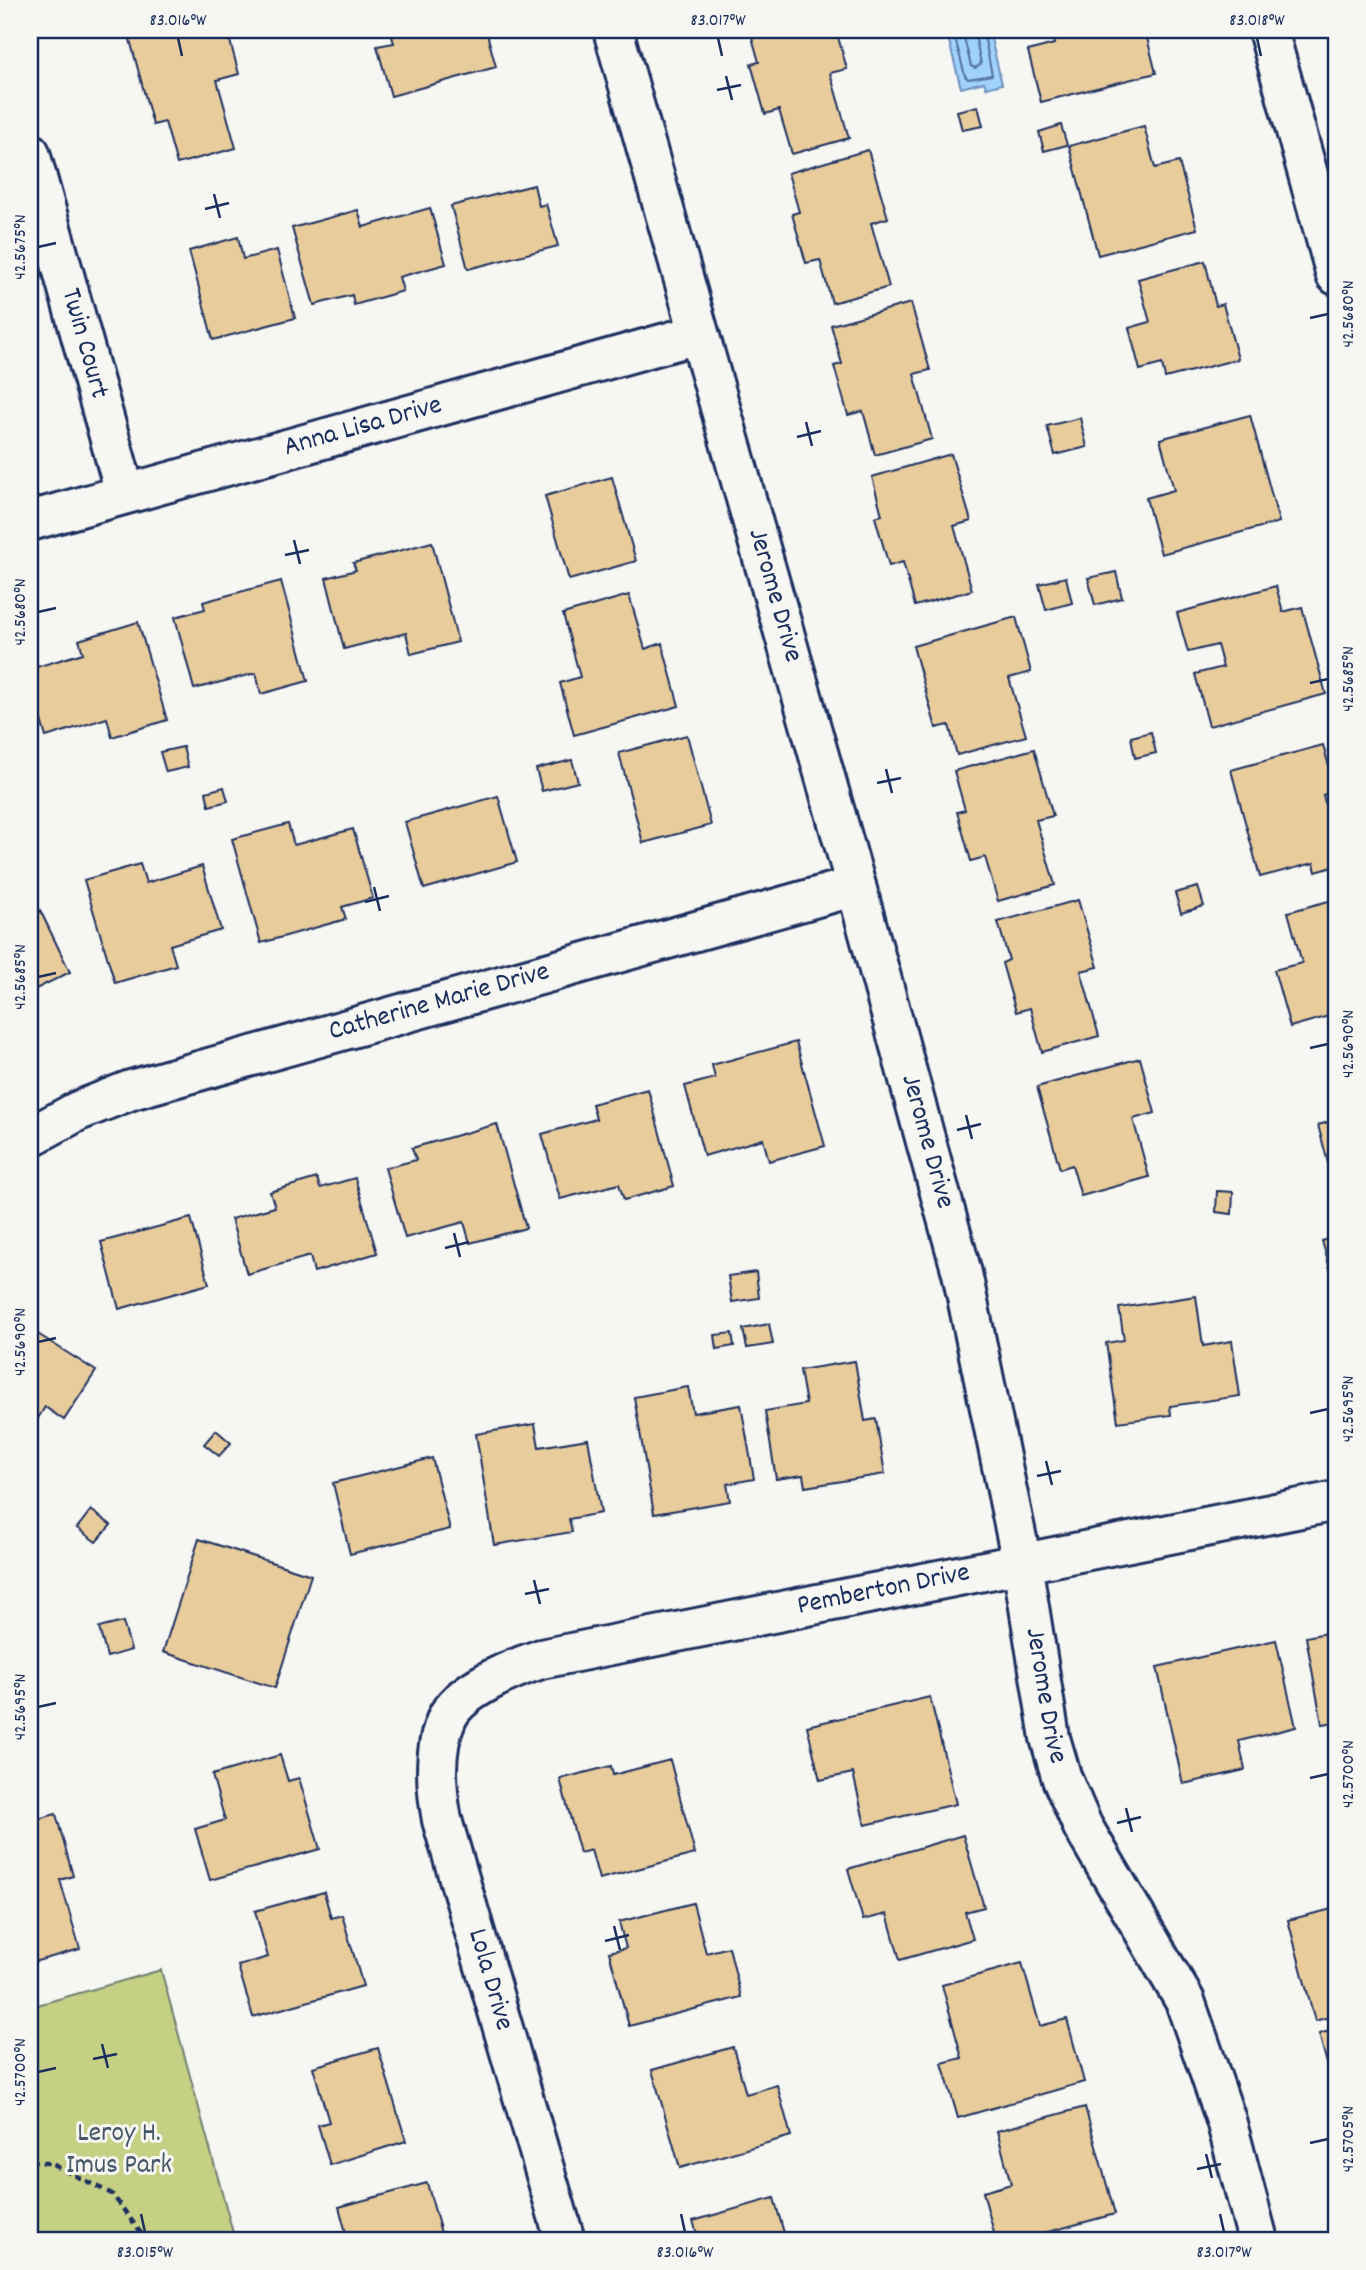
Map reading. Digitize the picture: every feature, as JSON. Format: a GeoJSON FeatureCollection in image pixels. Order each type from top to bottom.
{"type":"FeatureCollection","features":[{"type":"Feature","properties":{"kind":"street","name":"Jerome Drive"},"geometry":{"type":"LineString","coordinates":[[613,30],[856,886],[962,1273],[1022,1563],[1050,1738],[1062,1779],[1083,1827],[1185,2001],[1226,2120],[1258,2240]]}},
{"type":"Feature","properties":{"kind":"street"},"geometry":{"type":"LineString","coordinates":[[1268,30],[1336,275]]}},
{"type":"Feature","properties":{"kind":"street","name":"Twin Court"},"geometry":{"type":"LineString","coordinates":[[30,153],[125,493]]}},
{"type":"Feature","properties":{"kind":"street","name":"Anna Lisa Drive"},"geometry":{"type":"LineString","coordinates":[[30,522],[125,493],[698,334]]}},
{"type":"Feature","properties":{"kind":"street","name":"Catherine Marie Drive"},"geometry":{"type":"LineString","coordinates":[[30,1137],[78,1111],[131,1090],[856,886]]}},
{"type":"Feature","properties":{"kind":"street","name":"Pemberton Drive"},"geometry":{"type":"LineString","coordinates":[[447,1717],[473,1692],[502,1672],[541,1659],[1336,1501]]}},
{"type":"Feature","properties":{"kind":"street","name":"Lola Drive"},"geometry":{"type":"LineString","coordinates":[[447,1717],[438,1760],[437,1792],[442,1820],[565,2240]]}},
{"type":"Feature","properties":{"kind":"path"},"geometry":{"type":"LineString","coordinates":[[30,2160],[52,2164],[112,2194],[146,2240]]}},
{"type":"Feature","properties":{"kind":"green space","name":"Leroy H. Imus Park"},"geometry":{"type":"Polygon","coordinates":[[[161,1970],[235,2240],[30,2240],[30,2007],[161,1970]]]}},
{"type":"Feature","properties":{"kind":"water"},"geometry":{"type":"Polygon","coordinates":[[[946,30],[989,30],[1002,84],[986,88],[984,82],[961,88],[946,30]]]}},
{"type":"Feature","properties":{"kind":"building"},"geometry":{"type":"Polygon","coordinates":[[[151,30],[227,30],[239,74],[217,80],[236,148],[177,164],[165,122],[153,125],[129,36],[151,30]]]}},
{"type":"Feature","properties":{"kind":"building"},"geometry":{"type":"Polygon","coordinates":[[[390,30],[486,30],[496,67],[391,96],[377,46],[394,43],[390,30]]]}},
{"type":"Feature","properties":{"kind":"building"},"geometry":{"type":"Polygon","coordinates":[[[750,30],[836,30],[847,69],[830,73],[849,138],[792,154],[779,110],[765,114],[751,64],[759,62],[750,30]]]}},
{"type":"Feature","properties":{"kind":"building"},"geometry":{"type":"Polygon","coordinates":[[[1050,30],[1145,30],[1156,73],[1041,102],[1028,51],[1054,44],[1050,30]]]}},
{"type":"Feature","properties":{"kind":"building"},"geometry":{"type":"Polygon","coordinates":[[[978,106],[983,126],[962,130],[957,111],[978,106]]]}},
{"type":"Feature","properties":{"kind":"building"},"geometry":{"type":"Polygon","coordinates":[[[1061,125],[1067,145],[1044,151],[1039,132],[1061,125]]]}},
{"type":"Feature","properties":{"kind":"building"},"geometry":{"type":"Polygon","coordinates":[[[1144,126],[1155,168],[1179,162],[1197,229],[1098,255],[1069,146],[1144,126]]]}},
{"type":"Feature","properties":{"kind":"building"},"geometry":{"type":"Polygon","coordinates":[[[868,150],[888,218],[871,223],[889,287],[832,303],[820,260],[806,263],[792,214],[799,212],[788,173],[868,150]]]}},
{"type":"Feature","properties":{"kind":"building"},"geometry":{"type":"Polygon","coordinates":[[[534,185],[539,206],[546,204],[558,246],[468,269],[451,206],[534,185]]]}},
{"type":"Feature","properties":{"kind":"building"},"geometry":{"type":"Polygon","coordinates":[[[430,208],[446,264],[399,277],[403,291],[354,305],[352,295],[314,305],[292,228],[358,210],[363,227],[430,208]]]}},
{"type":"Feature","properties":{"kind":"building"},"geometry":{"type":"Polygon","coordinates":[[[238,237],[243,259],[277,250],[295,318],[213,340],[189,251],[238,237]]]}},
{"type":"Feature","properties":{"kind":"building"},"geometry":{"type":"Polygon","coordinates":[[[1205,261],[1216,306],[1223,304],[1238,359],[1165,378],[1162,364],[1140,370],[1129,328],[1150,322],[1138,279],[1205,261]]]}},
{"type":"Feature","properties":{"kind":"building"},"geometry":{"type":"Polygon","coordinates":[[[911,303],[930,370],[914,374],[932,439],[875,455],[863,411],[848,415],[834,366],[842,364],[831,325],[911,303]]]}},
{"type":"Feature","properties":{"kind":"building"},"geometry":{"type":"Polygon","coordinates":[[[1250,415],[1279,522],[1161,554],[1146,498],[1174,490],[1160,439],[1250,415]]]}},
{"type":"Feature","properties":{"kind":"building"},"geometry":{"type":"Polygon","coordinates":[[[1080,418],[1087,447],[1055,455],[1047,426],[1080,418]]]}},
{"type":"Feature","properties":{"kind":"building"},"geometry":{"type":"Polygon","coordinates":[[[951,454],[971,521],[954,526],[972,590],[915,606],[903,562],[889,566],[875,517],[882,515],[872,477],[951,454]]]}},
{"type":"Feature","properties":{"kind":"building"},"geometry":{"type":"Polygon","coordinates":[[[612,477],[636,561],[569,580],[545,496],[612,477]]]}},
{"type":"Feature","properties":{"kind":"building"},"geometry":{"type":"Polygon","coordinates":[[[432,542],[458,642],[411,654],[406,633],[344,649],[326,578],[356,570],[353,563],[432,542]]]}},
{"type":"Feature","properties":{"kind":"building"},"geometry":{"type":"Polygon","coordinates":[[[1116,572],[1122,598],[1095,605],[1088,578],[1116,572]]]}},
{"type":"Feature","properties":{"kind":"building"},"geometry":{"type":"Polygon","coordinates":[[[1066,577],[1072,603],[1046,610],[1039,584],[1066,577]]]}},
{"type":"Feature","properties":{"kind":"building"},"geometry":{"type":"Polygon","coordinates":[[[281,581],[308,681],[261,694],[256,673],[194,689],[175,617],[205,609],[203,602],[281,581]]]}},
{"type":"Feature","properties":{"kind":"building"},"geometry":{"type":"Polygon","coordinates":[[[1276,586],[1283,612],[1302,607],[1326,694],[1209,726],[1195,674],[1223,667],[1217,645],[1188,652],[1177,613],[1276,586]]]}},
{"type":"Feature","properties":{"kind":"building"},"geometry":{"type":"Polygon","coordinates":[[[629,595],[645,649],[662,643],[679,706],[574,735],[560,683],[580,677],[563,614],[629,595]]]}},
{"type":"Feature","properties":{"kind":"building"},"geometry":{"type":"Polygon","coordinates":[[[1016,617],[1031,672],[1009,678],[1026,736],[957,755],[949,725],[936,728],[913,646],[1016,617]]]}},
{"type":"Feature","properties":{"kind":"building"},"geometry":{"type":"Polygon","coordinates":[[[138,622],[167,720],[112,737],[107,718],[46,737],[30,683],[30,669],[83,653],[79,640],[138,622]]]}},
{"type":"Feature","properties":{"kind":"building"},"geometry":{"type":"Polygon","coordinates":[[[1151,732],[1156,753],[1135,758],[1131,737],[1151,732]]]}},
{"type":"Feature","properties":{"kind":"building"},"geometry":{"type":"Polygon","coordinates":[[[687,735],[711,825],[643,843],[619,753],[687,735]]]}},
{"type":"Feature","properties":{"kind":"building"},"geometry":{"type":"Polygon","coordinates":[[[1323,745],[1336,791],[1323,795],[1327,810],[1336,808],[1336,866],[1316,872],[1314,863],[1260,877],[1231,770],[1323,745]]]}},
{"type":"Feature","properties":{"kind":"building"},"geometry":{"type":"Polygon","coordinates":[[[183,747],[188,767],[166,772],[160,752],[183,747]]]}},
{"type":"Feature","properties":{"kind":"building"},"geometry":{"type":"Polygon","coordinates":[[[1034,749],[1053,816],[1036,820],[1055,885],[998,901],[985,857],[971,861],[957,812],[965,810],[954,771],[1034,749]]]}},
{"type":"Feature","properties":{"kind":"building"},"geometry":{"type":"Polygon","coordinates":[[[572,760],[578,782],[542,791],[536,769],[572,760]]]}},
{"type":"Feature","properties":{"kind":"building"},"geometry":{"type":"Polygon","coordinates":[[[224,787],[228,801],[209,806],[206,792],[224,787]]]}},
{"type":"Feature","properties":{"kind":"building"},"geometry":{"type":"Polygon","coordinates":[[[498,796],[517,862],[424,889],[405,822],[498,796]]]}},
{"type":"Feature","properties":{"kind":"building"},"geometry":{"type":"Polygon","coordinates":[[[288,824],[294,845],[353,829],[373,898],[342,907],[346,919],[261,943],[232,839],[288,824]]]}},
{"type":"Feature","properties":{"kind":"building"},"geometry":{"type":"Polygon","coordinates":[[[140,864],[146,883],[202,866],[221,930],[170,945],[176,965],[115,983],[84,880],[140,864]]]}},
{"type":"Feature","properties":{"kind":"building"},"geometry":{"type":"Polygon","coordinates":[[[1198,887],[1204,906],[1181,913],[1175,893],[1198,887]]]}},
{"type":"Feature","properties":{"kind":"building"},"geometry":{"type":"Polygon","coordinates":[[[1336,899],[1336,1014],[1290,1027],[1274,970],[1302,963],[1288,912],[1336,899]]]}},
{"type":"Feature","properties":{"kind":"building"},"geometry":{"type":"Polygon","coordinates":[[[1078,900],[1098,967],[1081,971],[1099,1036],[1042,1052],[1030,1008],[1016,1012],[1002,963],[1009,960],[998,922],[1078,900]]]}},
{"type":"Feature","properties":{"kind":"building"},"geometry":{"type":"Polygon","coordinates":[[[40,910],[70,972],[30,992],[30,915],[40,910]]]}},
{"type":"Feature","properties":{"kind":"building"},"geometry":{"type":"Polygon","coordinates":[[[796,1042],[825,1146],[769,1161],[763,1139],[704,1156],[685,1086],[715,1078],[712,1065],[796,1042]]]}},
{"type":"Feature","properties":{"kind":"building"},"geometry":{"type":"Polygon","coordinates":[[[1140,1058],[1155,1113],[1133,1119],[1149,1177],[1081,1196],[1072,1165],[1060,1169],[1037,1087],[1140,1058]]]}},
{"type":"Feature","properties":{"kind":"building"},"geometry":{"type":"Polygon","coordinates":[[[648,1089],[674,1186],[624,1200],[619,1184],[560,1199],[542,1134],[596,1119],[592,1104],[648,1089]]]}},
{"type":"Feature","properties":{"kind":"building"},"geometry":{"type":"Polygon","coordinates":[[[1336,1120],[1336,1181],[1333,1182],[1318,1125],[1336,1120]]]}},
{"type":"Feature","properties":{"kind":"building"},"geometry":{"type":"Polygon","coordinates":[[[497,1124],[526,1228],[470,1243],[464,1222],[405,1238],[385,1168],[416,1160],[412,1148],[497,1124]]]}},
{"type":"Feature","properties":{"kind":"building"},"geometry":{"type":"Polygon","coordinates":[[[317,1178],[320,1188],[355,1178],[377,1253],[314,1272],[310,1256],[247,1274],[231,1219],[275,1207],[270,1192],[317,1178]]]}},
{"type":"Feature","properties":{"kind":"building"},"geometry":{"type":"Polygon","coordinates":[[[1217,1191],[1233,1192],[1232,1214],[1216,1212],[1217,1191]]]}},
{"type":"Feature","properties":{"kind":"building"},"geometry":{"type":"Polygon","coordinates":[[[191,1218],[209,1284],[119,1309],[101,1242],[191,1218]]]}},
{"type":"Feature","properties":{"kind":"building"},"geometry":{"type":"Polygon","coordinates":[[[1336,1237],[1336,1278],[1333,1279],[1322,1241],[1336,1237]]]}},
{"type":"Feature","properties":{"kind":"building"},"geometry":{"type":"Polygon","coordinates":[[[756,1272],[759,1298],[732,1302],[728,1276],[756,1272]]]}},
{"type":"Feature","properties":{"kind":"building"},"geometry":{"type":"Polygon","coordinates":[[[1196,1296],[1203,1346],[1232,1341],[1240,1396],[1170,1406],[1171,1415],[1118,1422],[1106,1343],[1124,1340],[1119,1308],[1196,1296]]]}},
{"type":"Feature","properties":{"kind":"building"},"geometry":{"type":"Polygon","coordinates":[[[769,1324],[773,1344],[747,1348],[743,1329],[769,1324]]]}},
{"type":"Feature","properties":{"kind":"building"},"geometry":{"type":"Polygon","coordinates":[[[30,1329],[96,1371],[64,1420],[45,1407],[30,1431],[30,1329]]]}},
{"type":"Feature","properties":{"kind":"building"},"geometry":{"type":"Polygon","coordinates":[[[732,1333],[734,1346],[717,1349],[715,1335],[732,1333]]]}},
{"type":"Feature","properties":{"kind":"building"},"geometry":{"type":"Polygon","coordinates":[[[855,1361],[865,1421],[876,1419],[885,1474],[805,1487],[803,1475],[776,1479],[765,1411],[806,1404],[800,1370],[855,1361]]]}},
{"type":"Feature","properties":{"kind":"building"},"geometry":{"type":"Polygon","coordinates":[[[688,1387],[693,1413],[741,1405],[754,1479],[727,1484],[730,1501],[654,1514],[634,1397],[688,1387]]]}},
{"type":"Feature","properties":{"kind":"building"},"geometry":{"type":"Polygon","coordinates":[[[535,1424],[539,1447],[588,1439],[601,1513],[569,1519],[572,1532],[494,1545],[476,1434],[535,1424]]]}},
{"type":"Feature","properties":{"kind":"building"},"geometry":{"type":"Polygon","coordinates":[[[216,1430],[231,1443],[219,1456],[204,1444],[216,1430]]]}},
{"type":"Feature","properties":{"kind":"building"},"geometry":{"type":"Polygon","coordinates":[[[432,1458],[450,1529],[350,1554],[333,1483],[432,1458]]]}},
{"type":"Feature","properties":{"kind":"building"},"geometry":{"type":"Polygon","coordinates":[[[91,1510],[111,1525],[96,1542],[77,1528],[91,1510]]]}},
{"type":"Feature","properties":{"kind":"building"},"geometry":{"type":"Polygon","coordinates":[[[199,1539],[311,1575],[275,1688],[163,1652],[199,1539]]]}},
{"type":"Feature","properties":{"kind":"building"},"geometry":{"type":"Polygon","coordinates":[[[123,1622],[131,1650],[107,1657],[99,1628],[123,1622]]]}},
{"type":"Feature","properties":{"kind":"building"},"geometry":{"type":"Polygon","coordinates":[[[1336,1631],[1336,1722],[1322,1724],[1306,1637],[1336,1631]]]}},
{"type":"Feature","properties":{"kind":"building"},"geometry":{"type":"Polygon","coordinates":[[[1276,1640],[1296,1727],[1239,1741],[1245,1770],[1183,1784],[1157,1667],[1276,1640]]]}},
{"type":"Feature","properties":{"kind":"building"},"geometry":{"type":"Polygon","coordinates":[[[930,1697],[956,1804],[865,1825],[853,1773],[820,1780],[807,1726],[930,1697]]]}},
{"type":"Feature","properties":{"kind":"building"},"geometry":{"type":"Polygon","coordinates":[[[280,1755],[288,1781],[299,1778],[320,1849],[210,1880],[195,1829],[225,1820],[212,1775],[280,1755]]]}},
{"type":"Feature","properties":{"kind":"building"},"geometry":{"type":"Polygon","coordinates":[[[670,1760],[695,1854],[599,1879],[591,1850],[580,1853],[560,1779],[611,1766],[613,1775],[670,1760]]]}},
{"type":"Feature","properties":{"kind":"building"},"geometry":{"type":"Polygon","coordinates":[[[56,1814],[73,1876],[60,1880],[80,1949],[30,1963],[30,1821],[56,1814]]]}},
{"type":"Feature","properties":{"kind":"building"},"geometry":{"type":"Polygon","coordinates":[[[963,1835],[984,1907],[965,1912],[973,1939],[900,1960],[887,1914],[863,1920],[848,1869],[963,1835]]]}},
{"type":"Feature","properties":{"kind":"building"},"geometry":{"type":"Polygon","coordinates":[[[324,1892],[331,1918],[342,1915],[363,1986],[253,2017],[238,1966],[268,1957],[255,1911],[324,1892]]]}},
{"type":"Feature","properties":{"kind":"building"},"geometry":{"type":"Polygon","coordinates":[[[693,1903],[706,1953],[729,1947],[741,1997],[629,2026],[609,1952],[626,1948],[619,1922],[693,1903]]]}},
{"type":"Feature","properties":{"kind":"building"},"geometry":{"type":"Polygon","coordinates":[[[1336,1908],[1336,2015],[1315,2021],[1288,1920],[1336,1908]]]}},
{"type":"Feature","properties":{"kind":"building"},"geometry":{"type":"Polygon","coordinates":[[[1022,1963],[1040,2026],[1067,2019],[1084,2082],[958,2118],[942,2063],[962,2058],[942,1985],[1022,1963]]]}},
{"type":"Feature","properties":{"kind":"building"},"geometry":{"type":"Polygon","coordinates":[[[1336,2029],[1336,2097],[1319,2034],[1336,2029]]]}},
{"type":"Feature","properties":{"kind":"building"},"geometry":{"type":"Polygon","coordinates":[[[733,2047],[746,2094],[777,2085],[791,2136],[680,2168],[652,2070],[733,2047]]]}},
{"type":"Feature","properties":{"kind":"building"},"geometry":{"type":"Polygon","coordinates":[[[378,2048],[406,2141],[330,2165],[318,2125],[329,2122],[313,2067],[378,2048]]]}},
{"type":"Feature","properties":{"kind":"building"},"geometry":{"type":"Polygon","coordinates":[[[1085,2107],[1115,2214],[1018,2240],[996,2240],[983,2192],[1011,2184],[997,2131],[1085,2107]]]}},
{"type":"Feature","properties":{"kind":"building"},"geometry":{"type":"Polygon","coordinates":[[[427,2183],[443,2240],[348,2240],[339,2207],[427,2183]]]}},
{"type":"Feature","properties":{"kind":"building"},"geometry":{"type":"Polygon","coordinates":[[[774,2198],[786,2240],[699,2240],[693,2221],[774,2198]]]}}]}
